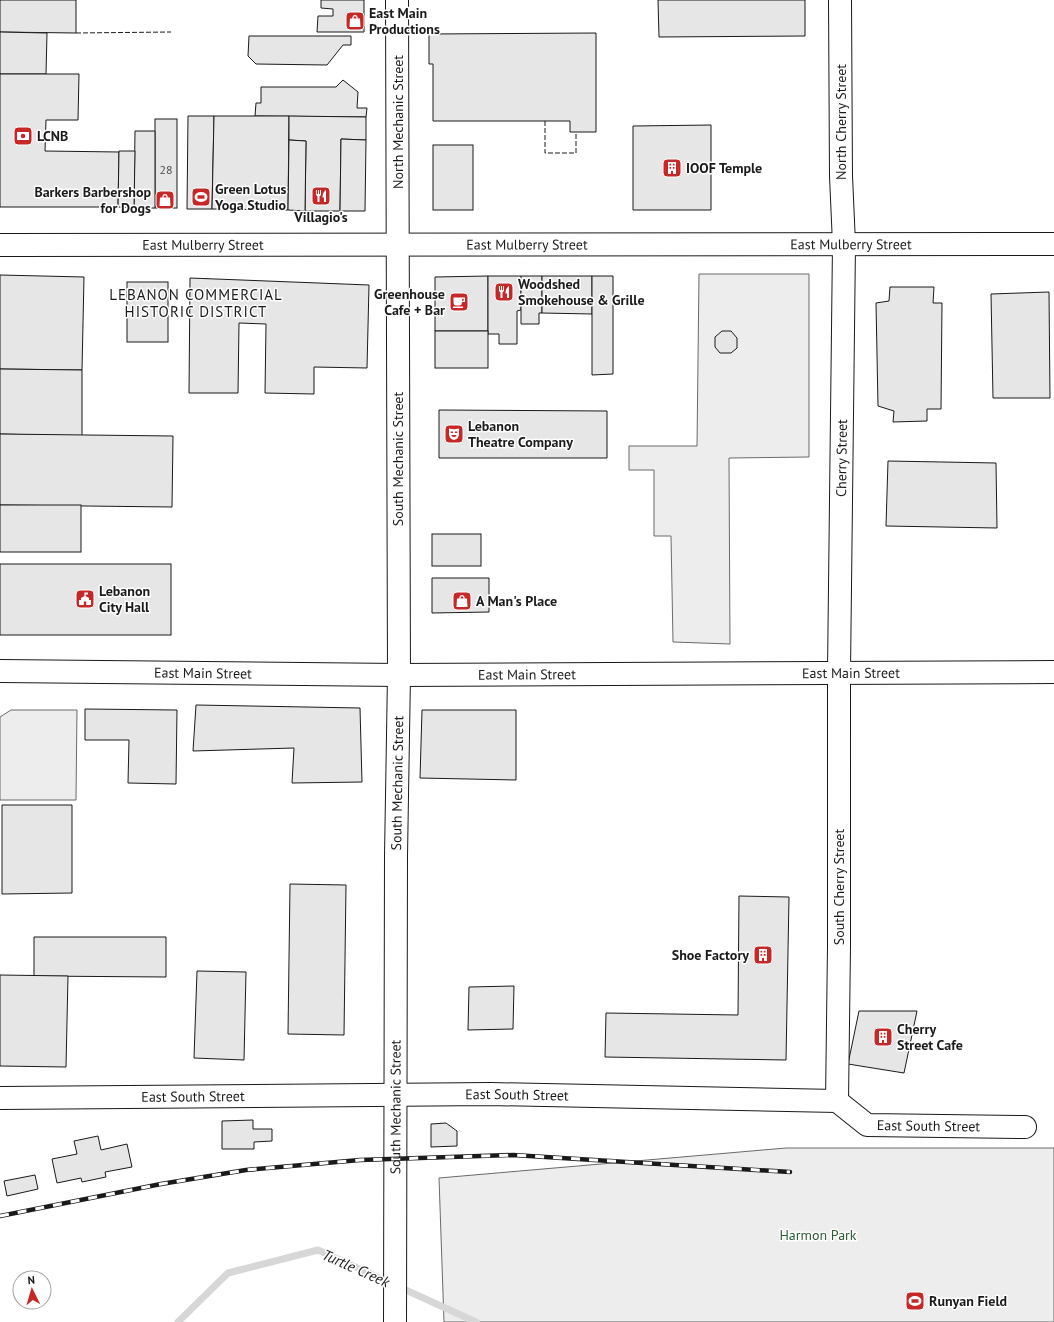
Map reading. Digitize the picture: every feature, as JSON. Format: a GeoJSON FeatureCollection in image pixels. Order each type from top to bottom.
{"type":"FeatureCollection","features":[{"type":"Feature","properties":{"kind":"street","name":"North Mechanic Street"},"geometry":{"type":"LineString","coordinates":[[397,0],[398,244]]}},
{"type":"Feature","properties":{"kind":"street","name":"North Cherry Street"},"geometry":{"type":"LineString","coordinates":[[840,0],[841,176],[844,244]]}},
{"type":"Feature","properties":{"kind":"street","name":"South Mechanic Street"},"geometry":{"type":"LineString","coordinates":[[395,1322],[397,1095],[396,856],[399,675],[398,244]]}},
{"type":"Feature","properties":{"kind":"street","name":"Cherry Street"},"geometry":{"type":"LineString","coordinates":[[839,672],[844,244]]}},
{"type":"Feature","properties":{"kind":"street","name":"East Mulberry Street"},"geometry":{"type":"LineString","coordinates":[[0,245],[1054,244]]}},
{"type":"Feature","properties":{"kind":"street","name":"East Main Street"},"geometry":{"type":"LineString","coordinates":[[0,671],[399,675],[1054,672]]}},
{"type":"Feature","properties":{"kind":"street","name":"South Cherry Street"},"geometry":{"type":"LineString","coordinates":[[837,1101],[839,946],[839,672]]}},
{"type":"Feature","properties":{"kind":"street","name":"East South Street"},"geometry":{"type":"LineString","coordinates":[[0,1098],[499,1095],[837,1101],[867,1125],[1025,1127]]}},
{"type":"Feature","properties":{"kind":"green space"},"geometry":{"type":"Polygon","coordinates":[[[699,274],[809,274],[809,457],[729,458],[730,644],[673,642],[671,536],[654,536],[654,470],[629,470],[629,446],[697,446],[699,274]]]}},
{"type":"Feature","properties":{"kind":"green space"},"geometry":{"type":"Polygon","coordinates":[[[11,710],[77,710],[76,800],[0,800],[0,717],[11,710]]]}},
{"type":"Feature","properties":{"kind":"green space","name":"Harmon Park"},"geometry":{"type":"Polygon","coordinates":[[[786,1148],[1054,1148],[1054,1322],[444,1322],[439,1178],[786,1148]]]}},
{"type":"Feature","properties":{"kind":"building"},"geometry":{"type":"Polygon","coordinates":[[[0,0],[76,0],[76,33],[0,32],[0,0]]]}},
{"type":"Feature","properties":{"kind":"building"},"geometry":{"type":"Polygon","coordinates":[[[321,0],[364,0],[364,32],[317,32],[318,16],[333,16],[333,9],[321,8],[321,0]]]}},
{"type":"Feature","properties":{"kind":"building"},"geometry":{"type":"Polygon","coordinates":[[[658,0],[805,0],[805,36],[659,37],[658,0]]]}},
{"type":"Feature","properties":{"kind":"building"},"geometry":{"type":"Polygon","coordinates":[[[0,32],[47,33],[46,74],[0,74],[0,32]]]}},
{"type":"Feature","properties":{"kind":"building"},"geometry":{"type":"Polygon","coordinates":[[[596,33],[596,132],[570,132],[570,121],[433,121],[433,64],[429,64],[429,34],[596,33]]]}},
{"type":"Feature","properties":{"kind":"building"},"geometry":{"type":"Polygon","coordinates":[[[249,36],[351,36],[351,45],[343,45],[327,65],[256,64],[248,56],[249,36]]]}},
{"type":"Feature","properties":{"kind":"building","name":"LCNB"},"geometry":{"type":"Polygon","coordinates":[[[0,74],[79,74],[78,120],[46,120],[45,151],[119,152],[118,207],[0,207],[0,74]]]}},
{"type":"Feature","properties":{"kind":"building"},"geometry":{"type":"Polygon","coordinates":[[[343,80],[358,92],[357,108],[367,108],[366,117],[255,116],[256,103],[261,103],[261,87],[336,87],[343,80]]]}},
{"type":"Feature","properties":{"kind":"building"},"geometry":{"type":"Polygon","coordinates":[[[188,116],[214,116],[212,209],[187,209],[188,116]]]}},
{"type":"Feature","properties":{"kind":"building"},"geometry":{"type":"Polygon","coordinates":[[[214,116],[289,116],[288,210],[212,209],[214,116]]]}},
{"type":"Feature","properties":{"kind":"building"},"geometry":{"type":"Polygon","coordinates":[[[289,116],[366,117],[366,140],[341,139],[340,211],[305,211],[306,141],[289,140],[289,116]]]}},
{"type":"Feature","properties":{"kind":"building"},"geometry":{"type":"Polygon","coordinates":[[[155,119],[177,119],[177,208],[155,208],[155,119]]]}},
{"type":"Feature","properties":{"kind":"building","name":"IOOF Temple"},"geometry":{"type":"Polygon","coordinates":[[[711,125],[711,210],[633,210],[633,126],[711,125]]]}},
{"type":"Feature","properties":{"kind":"building"},"geometry":{"type":"Polygon","coordinates":[[[135,131],[155,131],[155,208],[134,208],[135,131]]]}},
{"type":"Feature","properties":{"kind":"building"},"geometry":{"type":"Polygon","coordinates":[[[341,139],[366,140],[365,211],[340,211],[341,139]]]}},
{"type":"Feature","properties":{"kind":"building"},"geometry":{"type":"Polygon","coordinates":[[[289,140],[306,141],[305,211],[288,210],[289,140]]]}},
{"type":"Feature","properties":{"kind":"building"},"geometry":{"type":"Polygon","coordinates":[[[433,145],[473,145],[473,210],[433,210],[433,145]]]}},
{"type":"Feature","properties":{"kind":"building"},"geometry":{"type":"Polygon","coordinates":[[[119,151],[135,151],[134,208],[118,207],[119,151]]]}},
{"type":"Feature","properties":{"kind":"building"},"geometry":{"type":"Polygon","coordinates":[[[0,275],[84,277],[82,370],[0,369],[0,275]]]}},
{"type":"Feature","properties":{"kind":"building"},"geometry":{"type":"Polygon","coordinates":[[[488,276],[488,331],[435,331],[435,277],[488,276]]]}},
{"type":"Feature","properties":{"kind":"building"},"geometry":{"type":"Polygon","coordinates":[[[488,276],[521,276],[521,310],[517,311],[517,344],[499,344],[499,334],[488,334],[488,276]]]}},
{"type":"Feature","properties":{"kind":"building"},"geometry":{"type":"Polygon","coordinates":[[[521,276],[542,276],[542,313],[539,313],[539,324],[521,324],[521,276]]]}},
{"type":"Feature","properties":{"kind":"building"},"geometry":{"type":"Polygon","coordinates":[[[542,276],[592,276],[592,314],[542,313],[542,276]]]}},
{"type":"Feature","properties":{"kind":"building"},"geometry":{"type":"Polygon","coordinates":[[[592,276],[613,276],[613,374],[592,375],[592,276]]]}},
{"type":"Feature","properties":{"kind":"building"},"geometry":{"type":"Polygon","coordinates":[[[190,278],[369,285],[367,368],[314,367],[314,394],[265,393],[266,324],[239,323],[238,393],[189,393],[190,278]]]}},
{"type":"Feature","properties":{"kind":"building"},"geometry":{"type":"Polygon","coordinates":[[[127,282],[168,282],[168,342],[127,342],[127,282]]]}},
{"type":"Feature","properties":{"kind":"building"},"geometry":{"type":"Polygon","coordinates":[[[890,287],[934,287],[933,303],[942,303],[941,409],[927,409],[927,421],[893,422],[894,411],[878,406],[876,303],[889,301],[890,287]]]}},
{"type":"Feature","properties":{"kind":"building"},"geometry":{"type":"Polygon","coordinates":[[[1049,292],[1050,398],[993,398],[991,294],[1049,292]]]}},
{"type":"Feature","properties":{"kind":"building"},"geometry":{"type":"Polygon","coordinates":[[[435,331],[488,331],[488,368],[435,368],[435,331]]]}},
{"type":"Feature","properties":{"kind":"building"},"geometry":{"type":"Polygon","coordinates":[[[722,331],[731,331],[737,338],[737,348],[731,353],[720,353],[715,347],[715,337],[722,331]]]}},
{"type":"Feature","properties":{"kind":"building"},"geometry":{"type":"Polygon","coordinates":[[[0,369],[82,370],[82,436],[0,434],[0,369]]]}},
{"type":"Feature","properties":{"kind":"building"},"geometry":{"type":"Polygon","coordinates":[[[439,410],[607,411],[607,458],[439,458],[439,410]]]}},
{"type":"Feature","properties":{"kind":"building"},"geometry":{"type":"Polygon","coordinates":[[[0,434],[173,436],[172,507],[0,505],[0,434]]]}},
{"type":"Feature","properties":{"kind":"building"},"geometry":{"type":"Polygon","coordinates":[[[888,461],[996,463],[997,528],[886,526],[888,461]]]}},
{"type":"Feature","properties":{"kind":"building"},"geometry":{"type":"Polygon","coordinates":[[[0,505],[81,505],[81,552],[0,552],[0,505]]]}},
{"type":"Feature","properties":{"kind":"building"},"geometry":{"type":"Polygon","coordinates":[[[432,534],[481,534],[481,566],[432,566],[432,534]]]}},
{"type":"Feature","properties":{"kind":"building","name":"Lebanon City Hall"},"geometry":{"type":"Polygon","coordinates":[[[0,564],[171,564],[171,635],[0,635],[0,564]]]}},
{"type":"Feature","properties":{"kind":"building"},"geometry":{"type":"Polygon","coordinates":[[[432,578],[489,578],[489,612],[432,613],[432,578]]]}},
{"type":"Feature","properties":{"kind":"building"},"geometry":{"type":"Polygon","coordinates":[[[196,705],[360,708],[362,782],[292,783],[294,748],[193,751],[196,705]]]}},
{"type":"Feature","properties":{"kind":"building"},"geometry":{"type":"Polygon","coordinates":[[[85,709],[177,710],[176,784],[128,783],[129,740],[85,740],[85,709]]]}},
{"type":"Feature","properties":{"kind":"building"},"geometry":{"type":"Polygon","coordinates":[[[422,710],[516,710],[516,780],[420,778],[422,710]]]}},
{"type":"Feature","properties":{"kind":"building"},"geometry":{"type":"Polygon","coordinates":[[[2,805],[72,805],[72,893],[2,894],[2,805]]]}},
{"type":"Feature","properties":{"kind":"building"},"geometry":{"type":"Polygon","coordinates":[[[290,884],[346,885],[344,1035],[288,1034],[290,884]]]}},
{"type":"Feature","properties":{"kind":"building","name":"Shoe Factory"},"geometry":{"type":"Polygon","coordinates":[[[739,896],[789,897],[786,1060],[605,1057],[606,1013],[738,1015],[739,896]]]}},
{"type":"Feature","properties":{"kind":"building"},"geometry":{"type":"Polygon","coordinates":[[[34,937],[166,937],[166,977],[34,976],[34,937]]]}},
{"type":"Feature","properties":{"kind":"building"},"geometry":{"type":"Polygon","coordinates":[[[197,971],[246,972],[244,1060],[194,1058],[197,971]]]}},
{"type":"Feature","properties":{"kind":"building"},"geometry":{"type":"Polygon","coordinates":[[[0,975],[68,976],[66,1067],[0,1066],[0,975]]]}},
{"type":"Feature","properties":{"kind":"building"},"geometry":{"type":"Polygon","coordinates":[[[514,986],[513,1029],[468,1030],[469,987],[514,986]]]}},
{"type":"Feature","properties":{"kind":"building","name":"Cherry Street Cafe"},"geometry":{"type":"Polygon","coordinates":[[[859,1011],[917,1011],[904,1073],[848,1064],[859,1011]]]}},
{"type":"Feature","properties":{"kind":"building"},"geometry":{"type":"Polygon","coordinates":[[[253,1120],[253,1129],[272,1129],[272,1141],[254,1142],[254,1149],[222,1149],[222,1121],[253,1120]]]}},
{"type":"Feature","properties":{"kind":"building"},"geometry":{"type":"Polygon","coordinates":[[[446,1123],[457,1131],[457,1146],[431,1147],[431,1124],[446,1123]]]}},
{"type":"Feature","properties":{"kind":"building"},"geometry":{"type":"Polygon","coordinates":[[[98,1136],[101,1150],[127,1144],[132,1167],[105,1172],[106,1177],[82,1182],[81,1178],[57,1183],[52,1159],[77,1154],[74,1141],[98,1136]]]}},
{"type":"Feature","properties":{"kind":"building"},"geometry":{"type":"Polygon","coordinates":[[[35,1175],[38,1189],[7,1196],[4,1181],[35,1175]]]}},
{"type":"Feature","properties":{"kind":"waterway","name":"Turtle Creek"},"geometry":{"type":"LineString","coordinates":[[178,1322],[228,1273],[318,1250],[476,1322]]}},
{"type":"Feature","properties":{"kind":"railway"},"geometry":{"type":"LineString","coordinates":[[0,1216],[161,1184],[246,1170],[360,1160],[513,1155],[790,1172]]}},
{"type":"Feature","properties":{"kind":"fence"},"geometry":{"type":"LineString","coordinates":[[76,33],[171,32]]}},
{"type":"Feature","properties":{"kind":"fence"},"geometry":{"type":"LineString","coordinates":[[545,121],[545,153],[576,153],[576,132]]}},
{"type":"Feature","properties":{"kind":"place","name":"East Main Productions"},"geometry":{"type":"Point","coordinates":[355,21]}},
{"type":"Feature","properties":{"kind":"place","name":"LCNB"},"geometry":{"type":"Point","coordinates":[23,136]}},
{"type":"Feature","properties":{"kind":"place","name":"IOOF Temple"},"geometry":{"type":"Point","coordinates":[672,168]}},
{"type":"Feature","properties":{"kind":"place","name":"Villagio's"},"geometry":{"type":"Point","coordinates":[321,196]}},
{"type":"Feature","properties":{"kind":"place","name":"Green Lotus Yoga Studio"},"geometry":{"type":"Point","coordinates":[201,197]}},
{"type":"Feature","properties":{"kind":"place","name":"Barkers Barbershop for Dogs"},"geometry":{"type":"Point","coordinates":[165,200]}},
{"type":"Feature","properties":{"kind":"place","name":"Woodshed Smokehouse & Grille"},"geometry":{"type":"Point","coordinates":[504,292]}},
{"type":"Feature","properties":{"kind":"place","name":"Greenhouse Cafe + Bar"},"geometry":{"type":"Point","coordinates":[459,302]}},
{"type":"Feature","properties":{"kind":"place","name":"Lebanon Theatre Company"},"geometry":{"type":"Point","coordinates":[454,434]}},
{"type":"Feature","properties":{"kind":"place","name":"Lebanon City Hall"},"geometry":{"type":"Point","coordinates":[85,599]}},
{"type":"Feature","properties":{"kind":"place","name":"A Man's Place"},"geometry":{"type":"Point","coordinates":[462,601]}},
{"type":"Feature","properties":{"kind":"place","name":"Shoe Factory"},"geometry":{"type":"Point","coordinates":[763,955]}},
{"type":"Feature","properties":{"kind":"place","name":"Cherry Street Cafe"},"geometry":{"type":"Point","coordinates":[883,1037]}},
{"type":"Feature","properties":{"kind":"place","name":"Runyan Field"},"geometry":{"type":"Point","coordinates":[915,1301]}},
{"type":"Feature","properties":{"kind":"district","name":"LEBANON COMMERCIAL HISTORIC DISTRICT"},"geometry":{"type":"Point","coordinates":[196,302]}}]}
